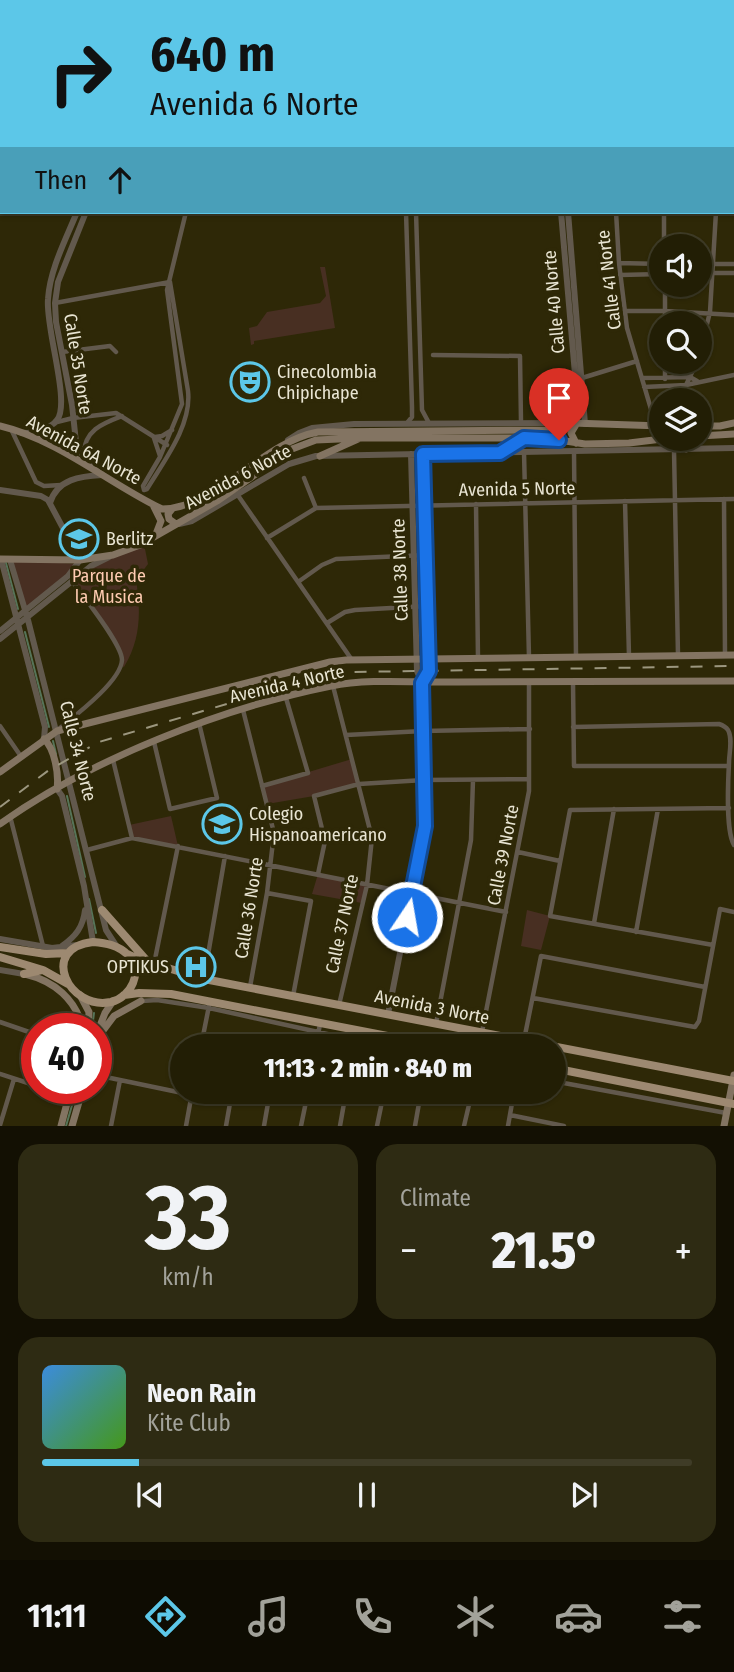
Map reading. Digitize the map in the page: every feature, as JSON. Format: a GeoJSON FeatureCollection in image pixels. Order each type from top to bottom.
{"type":"FeatureCollection","features":[{"type":"Feature","properties":{"kind":"main road"},"geometry":{"type":"LineString","coordinates":[[712,425],[733,423]]}},
{"type":"Feature","properties":{"kind":"main road","name":"Avenida 6 Norte"},"geometry":{"type":"LineString","coordinates":[[153,504],[162,509],[172,509],[198,500],[284,444],[324,431],[547,430],[578,424],[649,426]]}},
{"type":"Feature","properties":{"kind":"main road"},"geometry":{"type":"LineString","coordinates":[[575,447],[571,433],[578,424]]}},
{"type":"Feature","properties":{"kind":"main road"},"geometry":{"type":"LineString","coordinates":[[629,443],[636,435],[630,425]]}},
{"type":"Feature","properties":{"kind":"main road","name":"Avenida 6A Norte"},"geometry":{"type":"LineString","coordinates":[[0,426],[55,448],[153,504]]}},
{"type":"Feature","properties":{"kind":"main road"},"geometry":{"type":"LineString","coordinates":[[712,435],[734,434]]}},
{"type":"Feature","properties":{"kind":"main road"},"geometry":{"type":"LineString","coordinates":[[320,456],[362,438]]}},
{"type":"Feature","properties":{"kind":"main road"},"geometry":{"type":"LineString","coordinates":[[500,453],[524,438]]}},
{"type":"Feature","properties":{"kind":"main road","name":"Avenida 6 Norte"},"geometry":{"type":"LineString","coordinates":[[4,559],[80,560],[113,555],[140,545],[221,501],[288,452],[302,444],[321,439],[553,438],[575,447],[649,441]]}},
{"type":"Feature","properties":{"kind":"main road"},"geometry":{"type":"LineString","coordinates":[[150,539],[160,524],[160,515],[153,504]]}},
{"type":"Feature","properties":{"kind":"main road"},"geometry":{"type":"LineString","coordinates":[[172,509],[168,514],[169,519],[176,524]]}},
{"type":"Feature","properties":{"kind":"main road","name":"Avenida 4 Norte"},"geometry":{"type":"LineString","coordinates":[[0,772],[20,755],[57,731],[309,666],[352,660],[730,655]]}},
{"type":"Feature","properties":{"kind":"main road","name":"Avenida 4 Norte"},"geometry":{"type":"LineString","coordinates":[[0,824],[70,782],[198,722],[333,686],[529,681],[734,681]]}},
{"type":"Feature","properties":{"kind":"main road"},"geometry":{"type":"LineString","coordinates":[[44,739],[49,744],[55,766],[57,789]]}},
{"type":"Feature","properties":{"kind":"main road"},"geometry":{"type":"LineString","coordinates":[[102,910],[152,964]]}},
{"type":"Feature","properties":{"kind":"main road"},"geometry":{"type":"LineString","coordinates":[[0,947],[15,946],[40,950],[51,955],[79,944],[93,942],[118,948],[127,954],[135,969],[135,977],[133,985],[124,995],[113,1001],[105,1013]]}},
{"type":"Feature","properties":{"kind":"main road"},"geometry":{"type":"LineString","coordinates":[[64,950],[63,968],[69,985]]}},
{"type":"Feature","properties":{"kind":"main road","name":"Avenida 3 Norte"},"geometry":{"type":"LineString","coordinates":[[127,954],[152,964],[204,978],[492,1034]]}},
{"type":"Feature","properties":{"kind":"main road"},"geometry":{"type":"LineString","coordinates":[[0,957],[43,970],[93,1001],[113,1001]]}},
{"type":"Feature","properties":{"kind":"main road"},"geometry":{"type":"LineString","coordinates":[[24,974],[43,970]]}},
{"type":"Feature","properties":{"kind":"main road"},"geometry":{"type":"LineString","coordinates":[[24,974],[37,977],[61,991],[77,1013]]}},
{"type":"Feature","properties":{"kind":"main road"},"geometry":{"type":"LineString","coordinates":[[112,1019],[157,993]]}},
{"type":"Feature","properties":{"kind":"main road","name":"Avenida 3 Norte"},"geometry":{"type":"LineString","coordinates":[[124,995],[157,993],[209,1005],[375,1034]]}},
{"type":"Feature","properties":{"kind":"main road"},"geometry":{"type":"LineString","coordinates":[[80,995],[89,1013]]}},
{"type":"Feature","properties":{"kind":"main road","name":"Avenida 3 Norte"},"geometry":{"type":"LineString","coordinates":[[566,1048],[734,1079]]}},
{"type":"Feature","properties":{"kind":"main road"},"geometry":{"type":"LineString","coordinates":[[566,1071],[731,1103]]}},
{"type":"Feature","properties":{"kind":"main road"},"geometry":{"type":"LineString","coordinates":[[724,1126],[734,1079]]}},
{"type":"Feature","properties":{"kind":"main road"},"geometry":{"type":"LineString","coordinates":[[61,1126],[67,1104]]}},
{"type":"Feature","properties":{"kind":"main road"},"geometry":{"type":"LineString","coordinates":[[72,1126],[78,1104]]}},
{"type":"Feature","properties":{"kind":"street","name":"Calle 35 Norte"},"geometry":{"type":"LineString","coordinates":[[56,422],[62,401],[48,322],[48,299],[51,280],[76,214]]}},
{"type":"Feature","properties":{"kind":"street","name":"Calle 35 Norte"},"geometry":{"type":"LineString","coordinates":[[85,214],[58,282],[55,303],[76,442],[83,456],[102,475]]}},
{"type":"Feature","properties":{"kind":"street"},"geometry":{"type":"LineString","coordinates":[[170,282],[190,402],[185,420],[144,490],[143,486],[169,446],[180,412],[182,396],[167,290],[186,214]]}},
{"type":"Feature","properties":{"kind":"street"},"geometry":{"type":"LineString","coordinates":[[405,424],[412,414],[406,214]]}},
{"type":"Feature","properties":{"kind":"street"},"geometry":{"type":"LineString","coordinates":[[416,214],[422,410],[430,424]]}},
{"type":"Feature","properties":{"kind":"street","name":"Calle 40 Norte"},"geometry":{"type":"LineString","coordinates":[[561,214],[578,409],[574,419],[562,423]]}},
{"type":"Feature","properties":{"kind":"street","name":"Calle 40 Norte"},"geometry":{"type":"LineString","coordinates":[[568,214],[582,378],[578,424]]}},
{"type":"Feature","properties":{"kind":"street","name":"Calle 41 Norte"},"geometry":{"type":"LineString","coordinates":[[616,214],[627,328],[649,400]]}},
{"type":"Feature","properties":{"kind":"street"},"geometry":{"type":"LineString","coordinates":[[664,214],[664,234]]}},
{"type":"Feature","properties":{"kind":"street"},"geometry":{"type":"LineString","coordinates":[[710,311],[716,214]]}},
{"type":"Feature","properties":{"kind":"street"},"geometry":{"type":"LineString","coordinates":[[619,263],[649,264]]}},
{"type":"Feature","properties":{"kind":"street"},"geometry":{"type":"LineString","coordinates":[[713,264],[734,264]]}},
{"type":"Feature","properties":{"kind":"street"},"geometry":{"type":"LineString","coordinates":[[713,273],[734,273]]}},
{"type":"Feature","properties":{"kind":"street"},"geometry":{"type":"LineString","coordinates":[[620,275],[649,274]]}},
{"type":"Feature","properties":{"kind":"street"},"geometry":{"type":"LineString","coordinates":[[55,303],[170,282]]}},
{"type":"Feature","properties":{"kind":"street"},"geometry":{"type":"LineString","coordinates":[[665,297],[665,311]]}},
{"type":"Feature","properties":{"kind":"street"},"geometry":{"type":"LineString","coordinates":[[625,311],[649,311]]}},
{"type":"Feature","properties":{"kind":"street"},"geometry":{"type":"LineString","coordinates":[[712,313],[734,316]]}},
{"type":"Feature","properties":{"kind":"street"},"geometry":{"type":"LineString","coordinates":[[410,333],[414,337],[420,334]]}},
{"type":"Feature","properties":{"kind":"street"},"geometry":{"type":"LineString","coordinates":[[411,345],[415,340],[420,345]]}},
{"type":"Feature","properties":{"kind":"street"},"geometry":{"type":"LineString","coordinates":[[61,352],[110,346],[116,352]]}},
{"type":"Feature","properties":{"kind":"street"},"geometry":{"type":"LineString","coordinates":[[433,355],[520,356],[521,422]]}},
{"type":"Feature","properties":{"kind":"street"},"geometry":{"type":"LineString","coordinates":[[582,378],[637,361]]}},
{"type":"Feature","properties":{"kind":"street"},"geometry":{"type":"LineString","coordinates":[[664,386],[665,374]]}},
{"type":"Feature","properties":{"kind":"street"},"geometry":{"type":"LineString","coordinates":[[685,388],[691,374]]}},
{"type":"Feature","properties":{"kind":"street"},"geometry":{"type":"LineString","coordinates":[[644,387],[686,385],[734,376]]}},
{"type":"Feature","properties":{"kind":"street"},"geometry":{"type":"LineString","coordinates":[[642,379],[690,377],[698,381]]}},
{"type":"Feature","properties":{"kind":"street"},"geometry":{"type":"LineString","coordinates":[[20,433],[37,431],[73,418],[113,413],[169,446]]}},
{"type":"Feature","properties":{"kind":"street"},"geometry":{"type":"LineString","coordinates":[[83,456],[86,438],[90,432],[103,423],[122,416]]}},
{"type":"Feature","properties":{"kind":"street","name":"Avenida 6 Norte"},"geometry":{"type":"LineString","coordinates":[[284,444],[299,433],[322,427],[521,422],[578,424]]}},
{"type":"Feature","properties":{"kind":"street"},"geometry":{"type":"LineString","coordinates":[[11,429],[36,482],[33,496]]}},
{"type":"Feature","properties":{"kind":"street"},"geometry":{"type":"LineString","coordinates":[[154,437],[162,436],[173,429]]}},
{"type":"Feature","properties":{"kind":"street"},"geometry":{"type":"LineString","coordinates":[[154,437],[160,457]]}},
{"type":"Feature","properties":{"kind":"street"},"geometry":{"type":"LineString","coordinates":[[575,447],[576,657]]}},
{"type":"Feature","properties":{"kind":"street","name":"Avenida 6 Norte"},"geometry":{"type":"LineString","coordinates":[[221,501],[237,495],[289,464],[320,456],[500,453],[575,447],[649,448]]}},
{"type":"Feature","properties":{"kind":"street","name":"Avenida 6 Norte"},"geometry":{"type":"LineString","coordinates":[[712,448],[734,448]]}},
{"type":"Feature","properties":{"kind":"street"},"geometry":{"type":"LineString","coordinates":[[674,451],[678,655]]}},
{"type":"Feature","properties":{"kind":"street"},"geometry":{"type":"LineString","coordinates":[[524,452],[528,657]]}},
{"type":"Feature","properties":{"kind":"street","name":"Calle 38 Norte"},"geometry":{"type":"LineString","coordinates":[[388,1014],[425,826],[422,683],[417,659],[411,454]]}},
{"type":"Feature","properties":{"kind":"street","name":"Calle 38 Norte"},"geometry":{"type":"LineString","coordinates":[[422,683],[429,671],[423,454]]}},
{"type":"Feature","properties":{"kind":"street"},"geometry":{"type":"LineString","coordinates":[[36,482],[44,486],[62,485],[78,478],[102,475]]}},
{"type":"Feature","properties":{"kind":"street"},"geometry":{"type":"LineString","coordinates":[[304,478],[316,508]]}},
{"type":"Feature","properties":{"kind":"street"},"geometry":{"type":"LineString","coordinates":[[50,503],[62,485]]}},
{"type":"Feature","properties":{"kind":"street"},"geometry":{"type":"LineString","coordinates":[[0,490],[46,498],[80,560],[68,576],[0,639]]}},
{"type":"Feature","properties":{"kind":"street"},"geometry":{"type":"LineString","coordinates":[[237,495],[352,660]]}},
{"type":"Feature","properties":{"kind":"street"},"geometry":{"type":"LineString","coordinates":[[724,499],[730,655]]}},
{"type":"Feature","properties":{"kind":"street","name":"Avenida 5 Norte"},"geometry":{"type":"LineString","coordinates":[[267,538],[316,508],[734,499]]}},
{"type":"Feature","properties":{"kind":"street"},"geometry":{"type":"LineString","coordinates":[[625,500],[629,656]]}},
{"type":"Feature","properties":{"kind":"street"},"geometry":{"type":"LineString","coordinates":[[475,504],[478,658]]}},
{"type":"Feature","properties":{"kind":"street"},"geometry":{"type":"LineString","coordinates":[[26,613],[91,566],[113,555]]}},
{"type":"Feature","properties":{"kind":"street"},"geometry":{"type":"LineString","coordinates":[[298,582],[322,565],[336,559],[426,555]]}},
{"type":"Feature","properties":{"kind":"street","name":"Calle 34 Norte"},"geometry":{"type":"LineString","coordinates":[[4,559],[26,613],[106,930],[118,948]]}},
{"type":"Feature","properties":{"kind":"street","name":"Calle 34 Norte"},"geometry":{"type":"LineString","coordinates":[[4,559],[45,727],[44,739]]}},
{"type":"Feature","properties":{"kind":"street"},"geometry":{"type":"LineString","coordinates":[[57,731],[106,688],[121,664],[122,657],[72,580]]}},
{"type":"Feature","properties":{"kind":"street"},"geometry":{"type":"LineString","coordinates":[[327,623],[345,612],[355,610],[427,606]]}},
{"type":"Feature","properties":{"kind":"street"},"geometry":{"type":"LineString","coordinates":[[0,631],[18,620]]}},
{"type":"Feature","properties":{"kind":"street","name":"Calle 39 Norte"},"geometry":{"type":"LineString","coordinates":[[482,1032],[518,852],[529,779],[529,681]]}},
{"type":"Feature","properties":{"kind":"street"},"geometry":{"type":"LineString","coordinates":[[572,681],[574,766],[729,766]]}},
{"type":"Feature","properties":{"kind":"street","name":"Calle 37 Norte"},"geometry":{"type":"LineString","coordinates":[[333,686],[372,838],[367,885],[339,1005]]}},
{"type":"Feature","properties":{"kind":"street"},"geometry":{"type":"LineString","coordinates":[[262,786],[306,774],[286,698]]}},
{"type":"Feature","properties":{"kind":"street","name":"Calle 36 Norte"},"geometry":{"type":"LineString","coordinates":[[243,710],[274,833],[267,893],[250,988]]}},
{"type":"Feature","properties":{"kind":"street"},"geometry":{"type":"LineString","coordinates":[[154,742],[170,809],[217,798],[198,722]]}},
{"type":"Feature","properties":{"kind":"street"},"geometry":{"type":"LineString","coordinates":[[573,727],[719,724],[728,730],[729,808],[731,840],[734,845]]}},
{"type":"Feature","properties":{"kind":"street"},"geometry":{"type":"LineString","coordinates":[[0,726],[20,755]]}},
{"type":"Feature","properties":{"kind":"street"},"geometry":{"type":"LineString","coordinates":[[346,735],[530,729]]}},
{"type":"Feature","properties":{"kind":"street"},"geometry":{"type":"LineString","coordinates":[[113,760],[132,838]]}},
{"type":"Feature","properties":{"kind":"street"},"geometry":{"type":"LineString","coordinates":[[318,874],[325,841],[315,796],[359,784],[529,779]]}},
{"type":"Feature","properties":{"kind":"street"},"geometry":{"type":"LineString","coordinates":[[436,1024],[471,840],[473,780]]}},
{"type":"Feature","properties":{"kind":"street","name":"Calle 34 Norte"},"geometry":{"type":"LineString","coordinates":[[57,789],[62,796],[87,901],[93,942]]}},
{"type":"Feature","properties":{"kind":"street"},"geometry":{"type":"LineString","coordinates":[[713,945],[550,915],[570,810],[729,808]]}},
{"type":"Feature","properties":{"kind":"street"},"geometry":{"type":"LineString","coordinates":[[594,923],[614,809]]}},
{"type":"Feature","properties":{"kind":"street"},"geometry":{"type":"LineString","coordinates":[[636,932],[657,809]]}},
{"type":"Feature","properties":{"kind":"street"},"geometry":{"type":"LineString","coordinates":[[10,816],[40,950]]}},
{"type":"Feature","properties":{"kind":"street"},"geometry":{"type":"LineString","coordinates":[[87,850],[132,838],[506,912]]}},
{"type":"Feature","properties":{"kind":"street"},"geometry":{"type":"LineString","coordinates":[[152,964],[178,846]]}},
{"type":"Feature","properties":{"kind":"street"},"geometry":{"type":"LineString","coordinates":[[518,852],[560,861]]}},
{"type":"Feature","properties":{"kind":"street"},"geometry":{"type":"LineString","coordinates":[[204,978],[225,856]]}},
{"type":"Feature","properties":{"kind":"street"},"geometry":{"type":"LineString","coordinates":[[267,893],[311,901],[293,996]]}},
{"type":"Feature","properties":{"kind":"street"},"geometry":{"type":"LineString","coordinates":[[64,950],[80,929],[87,901]]}},
{"type":"Feature","properties":{"kind":"street"},"geometry":{"type":"LineString","coordinates":[[533,998],[695,1027],[699,1021],[720,909],[734,912]]}},
{"type":"Feature","properties":{"kind":"street"},"geometry":{"type":"LineString","coordinates":[[0,939],[15,946]]}},
{"type":"Feature","properties":{"kind":"street"},"geometry":{"type":"LineString","coordinates":[[525,1034],[541,956],[705,987]]}},
{"type":"Feature","properties":{"kind":"street"},"geometry":{"type":"LineString","coordinates":[[0,970],[24,974]]}},
{"type":"Feature","properties":{"kind":"street","name":"Avenida 3 Norte"},"geometry":{"type":"LineString","coordinates":[[141,1001],[209,1005],[323,1034]]}},
{"type":"Feature","properties":{"kind":"street"},"geometry":{"type":"LineString","coordinates":[[203,1034],[209,1005]]}},
{"type":"Feature","properties":{"kind":"street"},"geometry":{"type":"LineString","coordinates":[[0,1022],[21,1029]]}},
{"type":"Feature","properties":{"kind":"street"},"geometry":{"type":"LineString","coordinates":[[318,1033],[321,1023]]}},
{"type":"Feature","properties":{"kind":"street"},"geometry":{"type":"LineString","coordinates":[[0,1074],[21,1081]]}},
{"type":"Feature","properties":{"kind":"street"},"geometry":{"type":"LineString","coordinates":[[112,1078],[170,1089]]}},
{"type":"Feature","properties":{"kind":"street"},"geometry":{"type":"LineString","coordinates":[[0,1125],[14,1079]]}},
{"type":"Feature","properties":{"kind":"street"},"geometry":{"type":"LineString","coordinates":[[111,1126],[120,1080]]}},
{"type":"Feature","properties":{"kind":"street"},"geometry":{"type":"LineString","coordinates":[[566,1083],[726,1113]]}},
{"type":"Feature","properties":{"kind":"street"},"geometry":{"type":"LineString","coordinates":[[186,1126],[190,1104]]}},
{"type":"Feature","properties":{"kind":"street"},"geometry":{"type":"LineString","coordinates":[[226,1126],[230,1104]]}},
{"type":"Feature","properties":{"kind":"street"},"geometry":{"type":"LineString","coordinates":[[264,1126],[268,1104]]}},
{"type":"Feature","properties":{"kind":"street"},"geometry":{"type":"LineString","coordinates":[[302,1126],[306,1104]]}},
{"type":"Feature","properties":{"kind":"street"},"geometry":{"type":"LineString","coordinates":[[340,1126],[344,1104]]}},
{"type":"Feature","properties":{"kind":"street"},"geometry":{"type":"LineString","coordinates":[[377,1126],[382,1104]]}},
{"type":"Feature","properties":{"kind":"street"},"geometry":{"type":"LineString","coordinates":[[415,1126],[419,1104]]}},
{"type":"Feature","properties":{"kind":"street"},"geometry":{"type":"LineString","coordinates":[[464,1126],[469,1104]]}},
{"type":"Feature","properties":{"kind":"street"},"geometry":{"type":"LineString","coordinates":[[508,1126],[512,1104]]}},
{"type":"Feature","properties":{"kind":"street"},"geometry":{"type":"LineString","coordinates":[[510,1115],[564,1126]]}},
{"type":"Feature","properties":{"kind":"green space"},"geometry":{"type":"Polygon","coordinates":[[[320,267],[325,267],[335,328],[254,341],[251,345],[249,328],[257,326],[267,312],[320,303],[326,296],[320,267]]]}},
{"type":"Feature","properties":{"kind":"green space","name":"Parque de la Musica"},"geometry":{"type":"Polygon","coordinates":[[[140,545],[145,549],[148,564],[136,580],[139,603],[137,635],[124,667],[120,650],[72,580],[91,566],[140,545]]]}},
{"type":"Feature","properties":{"kind":"green space"},"geometry":{"type":"Polygon","coordinates":[[[10,560],[79,564],[25,610],[10,560]]]}},
{"type":"Feature","properties":{"kind":"green space"},"geometry":{"type":"Polygon","coordinates":[[[352,759],[359,784],[314,796],[267,804],[262,786],[352,759]]]}},
{"type":"Feature","properties":{"kind":"green space"},"geometry":{"type":"Polygon","coordinates":[[[171,816],[178,846],[132,838],[129,825],[171,816]]]}},
{"type":"Feature","properties":{"kind":"green space"},"geometry":{"type":"Polygon","coordinates":[[[318,874],[367,885],[362,903],[312,894],[318,874]]]}},
{"type":"Feature","properties":{"kind":"green space"},"geometry":{"type":"Polygon","coordinates":[[[527,910],[550,916],[541,950],[521,946],[527,910]]]}},
{"type":"Feature","properties":{"kind":"waterway"},"geometry":{"type":"LineString","coordinates":[[6,563],[18,609]]}},
{"type":"Feature","properties":{"kind":"waterway"},"geometry":{"type":"LineString","coordinates":[[25,632],[49,727]]}},
{"type":"Feature","properties":{"kind":"waterway"},"geometry":{"type":"LineString","coordinates":[[53,741],[56,754]]}},
{"type":"Feature","properties":{"kind":"waterway"},"geometry":{"type":"LineString","coordinates":[[67,796],[85,877]]}},
{"type":"Feature","properties":{"kind":"waterway"},"geometry":{"type":"LineString","coordinates":[[89,899],[96,933]]}},
{"type":"Feature","properties":{"kind":"waterway"},"geometry":{"type":"LineString","coordinates":[[66,1126],[72,1104]]}},
{"type":"Feature","properties":{"kind":"railway"},"geometry":{"type":"LineString","coordinates":[[0,807],[49,770],[99,742],[307,680],[353,672],[734,666]]}},
{"type":"Feature","properties":{"kind":"place","name":"Cinecolombia Chipichape"},"geometry":{"type":"Point","coordinates":[250,382]}},
{"type":"Feature","properties":{"kind":"place","name":"Berlitz"},"geometry":{"type":"Point","coordinates":[79,539]}},
{"type":"Feature","properties":{"kind":"place","name":"Colegio Hispanoamericano"},"geometry":{"type":"Point","coordinates":[222,824]}},
{"type":"Feature","properties":{"kind":"place","name":"OPTIKUS"},"geometry":{"type":"Point","coordinates":[196,967]}},
{"type":"Feature","properties":{"kind":"route"},"geometry":{"type":"LineString","coordinates":[[407,917],[425,826],[422,683],[429,671],[423,454],[500,453],[524,438],[559,440]]}}]}
